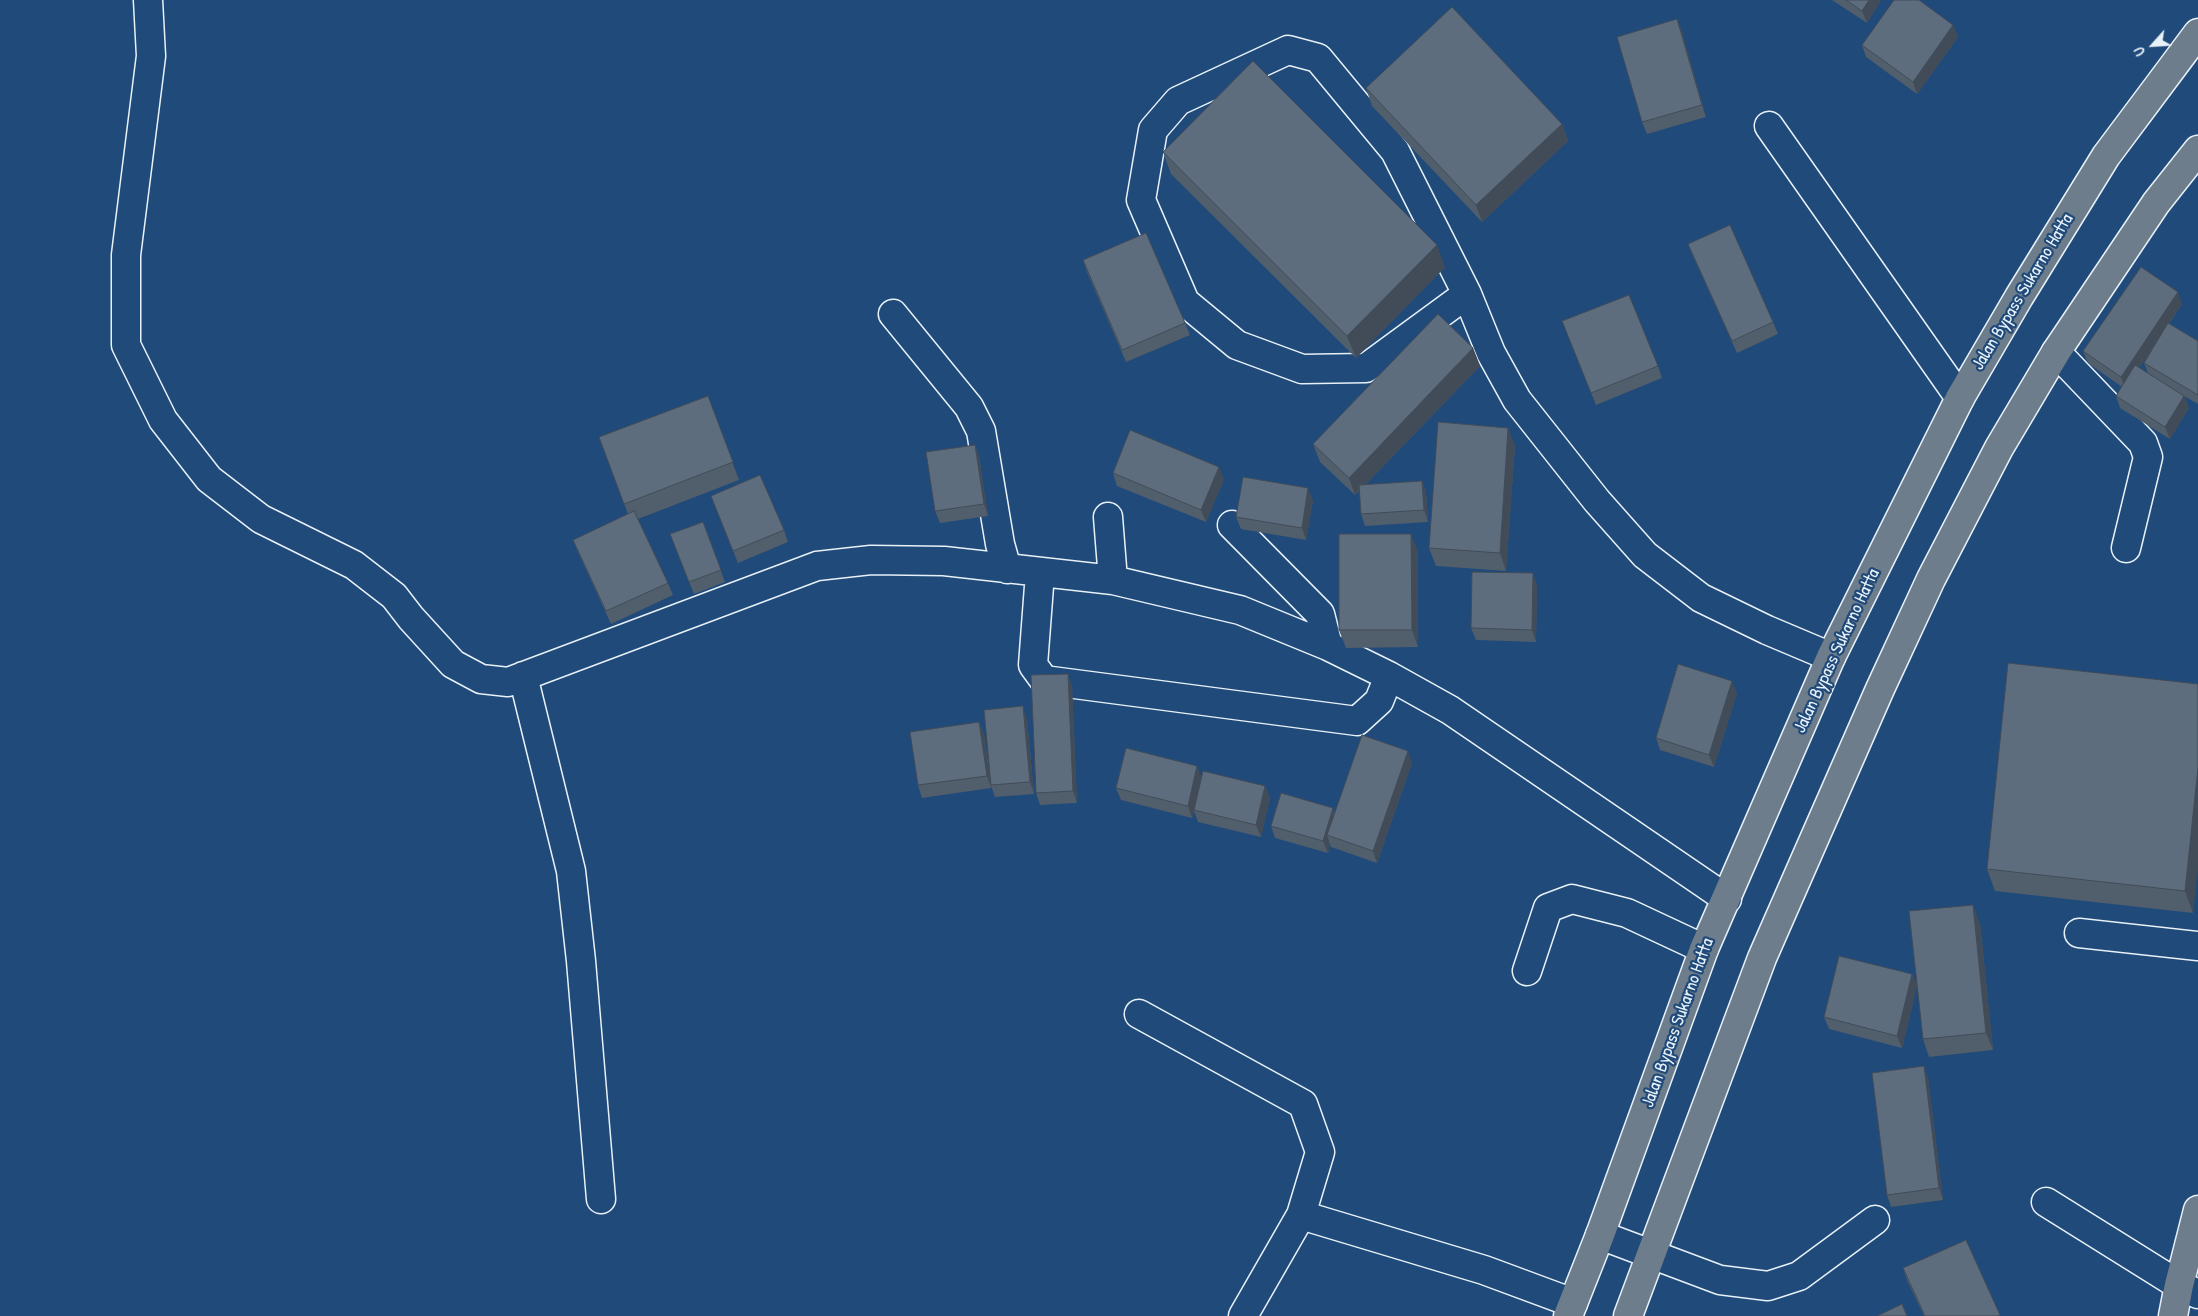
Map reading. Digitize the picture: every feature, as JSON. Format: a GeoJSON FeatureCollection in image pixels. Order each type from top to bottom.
{"type":"FeatureCollection","features":[{"type":"Feature","properties":{"kind":"main road","name":"Jalan Bypass Sukarno Hatta"},"geometry":{"type":"LineString","coordinates":[[1570,1310],[1600,1235],[1704,949],[1831,657],[1960,398],[2068,216],[2106,156],[2198,33]]}},
{"type":"Feature","properties":{"kind":"main road"},"geometry":{"type":"LineString","coordinates":[[1628,1316],[1762,958],[1880,689],[1931,579],[1999,448],[2056,352],[2156,203],[2198,150]]}},
{"type":"Feature","properties":{"kind":"main road"},"geometry":{"type":"LineString","coordinates":[[2173,1316],[2188,1289],[2198,1210]]}},
{"type":"Feature","properties":{"kind":"street"},"geometry":{"type":"LineString","coordinates":[[148,0],[151,56],[126,255],[126,345],[163,420],[209,479],[261,519],[354,565],[394,596],[452,664],[481,679],[508,682],[817,566],[871,560],[944,561],[1113,580],[1240,610],[1328,646],[1390,676],[1450,710],[1726,899]]}},
{"type":"Feature","properties":{"kind":"street"},"geometry":{"type":"LineString","coordinates":[[1467,294],[1366,368],[1302,369],[1237,345],[1185,302],[1141,200],[1153,130],[1178,101],[1288,50],[1318,58],[1394,151],[1467,294],[1491,352],[1517,400],[1597,501],[1645,555],[1701,598],[1766,630],[1831,657]]}},
{"type":"Feature","properties":{"kind":"street"},"geometry":{"type":"LineString","coordinates":[[1769,126],[1960,398]]}},
{"type":"Feature","properties":{"kind":"street"},"geometry":{"type":"LineString","coordinates":[[893,314],[970,407],[981,431],[1000,544],[1007,568]]}},
{"type":"Feature","properties":{"kind":"street"},"geometry":{"type":"LineString","coordinates":[[2056,352],[2143,443],[2148,457],[2126,548]]}},
{"type":"Feature","properties":{"kind":"street"},"geometry":{"type":"LineString","coordinates":[[1108,517],[1113,580]]}},
{"type":"Feature","properties":{"kind":"street"},"geometry":{"type":"LineString","coordinates":[[1232,525],[1320,614],[1328,646]]}},
{"type":"Feature","properties":{"kind":"street"},"geometry":{"type":"LineString","coordinates":[[1040,573],[1033,666],[1044,680],[1357,721],[1379,701],[1390,676]]}},
{"type":"Feature","properties":{"kind":"street"},"geometry":{"type":"LineString","coordinates":[[523,676],[570,872],[581,961],[601,1199]]}},
{"type":"Feature","properties":{"kind":"street"},"geometry":{"type":"LineString","coordinates":[[1527,971],[1548,908],[1572,899],[1627,913],[1704,949]]}},
{"type":"Feature","properties":{"kind":"street"},"geometry":{"type":"LineString","coordinates":[[2079,933],[2198,946]]}},
{"type":"Feature","properties":{"kind":"street"},"geometry":{"type":"LineString","coordinates":[[1139,1014],[1303,1104],[1320,1152],[1301,1215],[1243,1316]]}},
{"type":"Feature","properties":{"kind":"street"},"geometry":{"type":"LineString","coordinates":[[2046,1202],[2188,1289]]}},
{"type":"Feature","properties":{"kind":"street"},"geometry":{"type":"LineString","coordinates":[[1301,1215],[1484,1270],[1570,1310]]}},
{"type":"Feature","properties":{"kind":"street"},"geometry":{"type":"LineString","coordinates":[[1600,1235],[1651,1256],[1720,1280],[1768,1286],[1799,1276],[1875,1220]]}},
{"type":"Feature","properties":{"kind":"building"},"geometry":{"type":"Polygon","coordinates":[[[1846,0],[1869,0],[1862,11],[1846,0]]]}},
{"type":"Feature","properties":{"kind":"building"},"geometry":{"type":"Polygon","coordinates":[[[1894,0],[1919,0],[1953,25],[1913,82],[1862,45],[1894,0]]]}},
{"type":"Feature","properties":{"kind":"building"},"geometry":{"type":"Polygon","coordinates":[[[1452,7],[1562,124],[1476,205],[1366,88],[1452,7]]]}},
{"type":"Feature","properties":{"kind":"building"},"geometry":{"type":"Polygon","coordinates":[[[1677,19],[1702,105],[1642,122],[1617,37],[1677,19]]]}},
{"type":"Feature","properties":{"kind":"building"},"geometry":{"type":"Polygon","coordinates":[[[1253,61],[1437,245],[1347,336],[1163,152],[1253,61]]]}},
{"type":"Feature","properties":{"kind":"building"},"geometry":{"type":"Polygon","coordinates":[[[1730,225],[1773,322],[1732,341],[1688,244],[1730,225]]]}},
{"type":"Feature","properties":{"kind":"building"},"geometry":{"type":"Polygon","coordinates":[[[1146,233],[1185,323],[1122,350],[1083,260],[1146,233]]]}},
{"type":"Feature","properties":{"kind":"building"},"geometry":{"type":"Polygon","coordinates":[[[2141,267],[2178,292],[2121,377],[2083,351],[2141,267]]]}},
{"type":"Feature","properties":{"kind":"building"},"geometry":{"type":"Polygon","coordinates":[[[1629,295],[1658,366],[1591,393],[1562,321],[1629,295]]]}},
{"type":"Feature","properties":{"kind":"building"},"geometry":{"type":"Polygon","coordinates":[[[1438,314],[1473,348],[1349,478],[1313,444],[1438,314]]]}},
{"type":"Feature","properties":{"kind":"building"},"geometry":{"type":"Polygon","coordinates":[[[2168,323],[2198,341],[2198,395],[2144,363],[2168,323]]]}},
{"type":"Feature","properties":{"kind":"building"},"geometry":{"type":"Polygon","coordinates":[[[2135,365],[2184,396],[2165,427],[2116,396],[2135,365]]]}},
{"type":"Feature","properties":{"kind":"building"},"geometry":{"type":"Polygon","coordinates":[[[708,396],[733,462],[624,504],[599,437],[708,396]]]}},
{"type":"Feature","properties":{"kind":"building"},"geometry":{"type":"Polygon","coordinates":[[[1438,422],[1508,428],[1500,553],[1429,548],[1438,422]]]}},
{"type":"Feature","properties":{"kind":"building"},"geometry":{"type":"Polygon","coordinates":[[[1130,430],[1219,467],[1201,510],[1113,473],[1130,430]]]}},
{"type":"Feature","properties":{"kind":"building"},"geometry":{"type":"Polygon","coordinates":[[[975,445],[984,504],[935,511],[926,452],[975,445]]]}},
{"type":"Feature","properties":{"kind":"building"},"geometry":{"type":"Polygon","coordinates":[[[760,475],[784,530],[733,551],[711,496],[760,475]]]}},
{"type":"Feature","properties":{"kind":"building"},"geometry":{"type":"Polygon","coordinates":[[[1243,477],[1308,488],[1302,528],[1236,517],[1243,477]]]}},
{"type":"Feature","properties":{"kind":"building"},"geometry":{"type":"Polygon","coordinates":[[[1422,481],[1424,510],[1361,514],[1359,485],[1422,481]]]}},
{"type":"Feature","properties":{"kind":"building"},"geometry":{"type":"Polygon","coordinates":[[[634,511],[668,583],[606,611],[573,540],[634,511]]]}},
{"type":"Feature","properties":{"kind":"building"},"geometry":{"type":"Polygon","coordinates":[[[703,522],[721,570],[689,582],[670,534],[703,522]]]}},
{"type":"Feature","properties":{"kind":"building"},"geometry":{"type":"Polygon","coordinates":[[[1339,534],[1411,534],[1412,630],[1339,630],[1339,534]]]}},
{"type":"Feature","properties":{"kind":"building"},"geometry":{"type":"Polygon","coordinates":[[[1472,572],[1533,573],[1532,630],[1471,628],[1472,572]]]}},
{"type":"Feature","properties":{"kind":"building"},"geometry":{"type":"Polygon","coordinates":[[[2008,663],[2198,684],[2198,768],[2185,891],[1987,869],[2008,663]]]}},
{"type":"Feature","properties":{"kind":"building"},"geometry":{"type":"Polygon","coordinates":[[[1678,664],[1732,681],[1709,755],[1656,738],[1678,664]]]}},
{"type":"Feature","properties":{"kind":"building"},"geometry":{"type":"Polygon","coordinates":[[[1068,674],[1073,791],[1036,793],[1031,675],[1068,674]]]}},
{"type":"Feature","properties":{"kind":"building"},"geometry":{"type":"Polygon","coordinates":[[[1023,706],[1030,782],[991,785],[984,710],[1023,706]]]}},
{"type":"Feature","properties":{"kind":"building"},"geometry":{"type":"Polygon","coordinates":[[[979,722],[987,776],[918,785],[910,732],[979,722]]]}},
{"type":"Feature","properties":{"kind":"building"},"geometry":{"type":"Polygon","coordinates":[[[1362,735],[1408,751],[1373,851],[1327,835],[1362,735]]]}},
{"type":"Feature","properties":{"kind":"building"},"geometry":{"type":"Polygon","coordinates":[[[1126,748],[1197,766],[1188,806],[1116,788],[1126,748]]]}},
{"type":"Feature","properties":{"kind":"building"},"geometry":{"type":"Polygon","coordinates":[[[1203,771],[1265,786],[1256,825],[1194,810],[1203,771]]]}},
{"type":"Feature","properties":{"kind":"building"},"geometry":{"type":"Polygon","coordinates":[[[1281,793],[1333,808],[1323,841],[1271,826],[1281,793]]]}},
{"type":"Feature","properties":{"kind":"building"},"geometry":{"type":"Polygon","coordinates":[[[1973,905],[1986,1033],[1923,1039],[1909,911],[1973,905]]]}},
{"type":"Feature","properties":{"kind":"building"},"geometry":{"type":"Polygon","coordinates":[[[1839,956],[1912,974],[1897,1036],[1824,1017],[1839,956]]]}},
{"type":"Feature","properties":{"kind":"building"},"geometry":{"type":"Polygon","coordinates":[[[1924,1066],[1939,1188],[1887,1195],[1872,1073],[1924,1066]]]}},
{"type":"Feature","properties":{"kind":"building"},"geometry":{"type":"Polygon","coordinates":[[[1966,1240],[2000,1315],[1925,1316],[1903,1268],[1966,1240]]]}},
{"type":"Feature","properties":{"kind":"building"},"geometry":{"type":"Polygon","coordinates":[[[1902,1304],[1907,1316],[1877,1316],[1902,1304]]]}}]}
